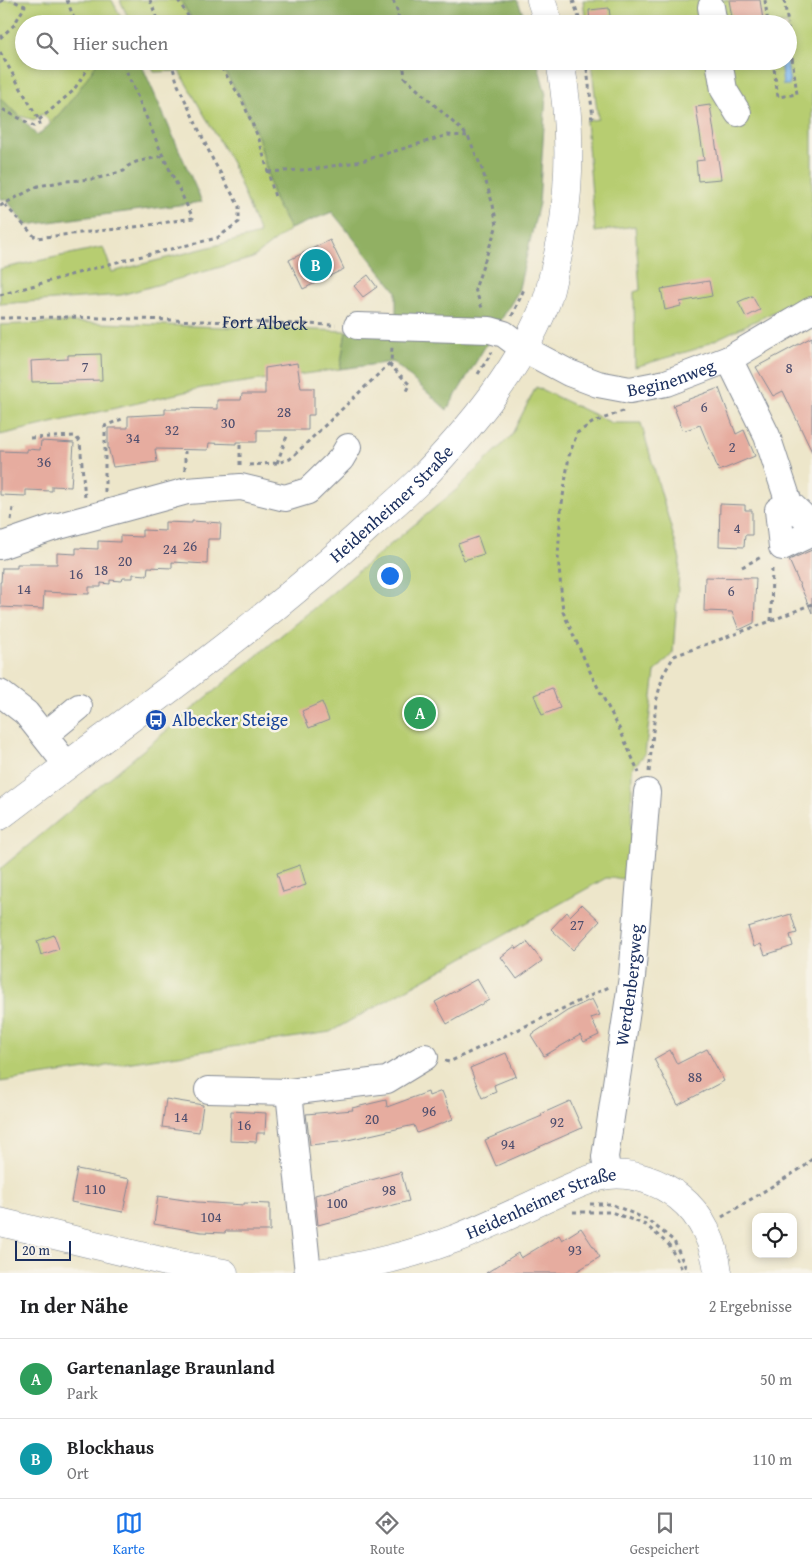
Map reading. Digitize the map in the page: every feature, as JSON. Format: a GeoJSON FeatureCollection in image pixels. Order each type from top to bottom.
{"type":"FeatureCollection","features":[{"type":"Feature","properties":{"kind":"main road"},"geometry":{"type":"LineString","coordinates":[[541,0],[546,15]]}},
{"type":"Feature","properties":{"kind":"main road","name":"Heidenheimer Straße"},"geometry":{"type":"LineString","coordinates":[[0,816],[232,641],[332,561],[419,481],[478,416],[506,338],[546,302],[558,258],[567,201],[568,117],[566,90],[562,70]]}},
{"type":"Feature","properties":{"kind":"main road","name":"Heidenheimer Straße"},"geometry":{"type":"LineString","coordinates":[[317,1273],[368,1265],[424,1249],[491,1224],[583,1182],[608,1175],[639,1177],[667,1188],[688,1204],[704,1228],[716,1256],[718,1273]]}},
{"type":"Feature","properties":{"kind":"main road"},"geometry":{"type":"LineString","coordinates":[[0,1222],[174,1264],[224,1273]]}},
{"type":"Feature","properties":{"kind":"street"},"geometry":{"type":"LineString","coordinates":[[721,70],[724,90],[738,113]]}},
{"type":"Feature","properties":{"kind":"street","name":"Beginenweg"},"geometry":{"type":"LineString","coordinates":[[506,338],[569,373],[598,384],[630,390],[666,383],[729,359],[812,310]]}},
{"type":"Feature","properties":{"kind":"street"},"geometry":{"type":"LineString","coordinates":[[357,326],[392,327],[506,338]]}},
{"type":"Feature","properties":{"kind":"street"},"geometry":{"type":"LineString","coordinates":[[729,359],[767,436],[789,504],[812,526]]}},
{"type":"Feature","properties":{"kind":"street"},"geometry":{"type":"LineString","coordinates":[[0,546],[52,528],[186,491],[241,487],[285,498],[292,487],[342,448]]}},
{"type":"Feature","properties":{"kind":"street"},"geometry":{"type":"LineString","coordinates":[[789,504],[778,510],[782,547],[812,533]]}},
{"type":"Feature","properties":{"kind":"street"},"geometry":{"type":"LineString","coordinates":[[0,694],[26,713],[67,765]]}},
{"type":"Feature","properties":{"kind":"street"},"geometry":{"type":"LineString","coordinates":[[45,735],[79,707]]}},
{"type":"Feature","properties":{"kind":"street","name":"Werdenbergweg"},"geometry":{"type":"LineString","coordinates":[[608,1175],[606,1157],[632,976],[647,792]]}},
{"type":"Feature","properties":{"kind":"street"},"geometry":{"type":"LineString","coordinates":[[208,1090],[289,1092],[387,1080],[425,1057]]}},
{"type":"Feature","properties":{"kind":"street"},"geometry":{"type":"LineString","coordinates":[[289,1092],[308,1273]]}},
{"type":"Feature","properties":{"kind":"path"},"geometry":{"type":"LineString","coordinates":[[0,2],[4,0]]}},
{"type":"Feature","properties":{"kind":"path"},"geometry":{"type":"LineString","coordinates":[[11,0],[25,6],[20,15]]}},
{"type":"Feature","properties":{"kind":"path"},"geometry":{"type":"LineString","coordinates":[[67,0],[73,15]]}},
{"type":"Feature","properties":{"kind":"path"},"geometry":{"type":"LineString","coordinates":[[150,0],[156,15]]}},
{"type":"Feature","properties":{"kind":"path"},"geometry":{"type":"LineString","coordinates":[[178,0],[187,15]]}},
{"type":"Feature","properties":{"kind":"path"},"geometry":{"type":"LineString","coordinates":[[393,0],[398,15]]}},
{"type":"Feature","properties":{"kind":"path"},"geometry":{"type":"LineString","coordinates":[[573,0],[578,15]]}},
{"type":"Feature","properties":{"kind":"path"},"geometry":{"type":"LineString","coordinates":[[765,0],[767,15]]}},
{"type":"Feature","properties":{"kind":"path"},"geometry":{"type":"LineString","coordinates":[[784,0],[786,15]]}},
{"type":"Feature","properties":{"kind":"path"},"geometry":{"type":"LineString","coordinates":[[0,38],[15,23]]}},
{"type":"Feature","properties":{"kind":"path"},"geometry":{"type":"LineString","coordinates":[[0,52],[40,124],[34,126],[0,108]]}},
{"type":"Feature","properties":{"kind":"path"},"geometry":{"type":"LineString","coordinates":[[39,120],[73,91],[88,70]]}},
{"type":"Feature","properties":{"kind":"path"},"geometry":{"type":"LineString","coordinates":[[5,205],[36,238],[143,226],[193,218],[162,156],[126,70]]}},
{"type":"Feature","properties":{"kind":"path"},"geometry":{"type":"LineString","coordinates":[[0,295],[113,263],[217,238],[239,222],[238,206],[178,84],[174,70]]}},
{"type":"Feature","properties":{"kind":"path"},"geometry":{"type":"LineString","coordinates":[[224,70],[241,98],[259,139],[275,197]]}},
{"type":"Feature","properties":{"kind":"path"},"geometry":{"type":"LineString","coordinates":[[404,70],[405,78],[468,136],[482,169],[497,225],[475,289],[506,338]]}},
{"type":"Feature","properties":{"kind":"path"},"geometry":{"type":"LineString","coordinates":[[587,70],[593,117]]}},
{"type":"Feature","properties":{"kind":"path"},"geometry":{"type":"LineString","coordinates":[[774,70],[778,97],[797,94],[794,70]]}},
{"type":"Feature","properties":{"kind":"path"},"geometry":{"type":"LineString","coordinates":[[268,172],[314,169],[362,161],[448,135],[468,136]]}},
{"type":"Feature","properties":{"kind":"path"},"geometry":{"type":"LineString","coordinates":[[0,206],[38,186],[66,181],[95,180],[124,171],[128,166],[136,162],[162,156]]}},
{"type":"Feature","properties":{"kind":"path"},"geometry":{"type":"LineString","coordinates":[[474,379],[506,338],[527,280]]}},
{"type":"Feature","properties":{"kind":"path","name":"Fort Albeck"},"geometry":{"type":"LineString","coordinates":[[0,318],[69,317],[357,326]]}},
{"type":"Feature","properties":{"kind":"path"},"geometry":{"type":"LineString","coordinates":[[240,445],[240,463],[277,463],[290,459],[391,362],[392,327]]}},
{"type":"Feature","properties":{"kind":"path"},"geometry":{"type":"LineString","coordinates":[[389,364],[410,385],[407,391]]}},
{"type":"Feature","properties":{"kind":"path"},"geometry":{"type":"LineString","coordinates":[[630,390],[624,411],[592,423],[578,433],[569,456],[561,510],[558,556],[563,612],[593,678],[620,730],[647,792]]}},
{"type":"Feature","properties":{"kind":"path"},"geometry":{"type":"LineString","coordinates":[[96,516],[105,426],[122,419]]}},
{"type":"Feature","properties":{"kind":"path"},"geometry":{"type":"LineString","coordinates":[[30,438],[76,436],[80,442],[96,516]]}},
{"type":"Feature","properties":{"kind":"path"},"geometry":{"type":"LineString","coordinates":[[277,463],[287,436]]}},
{"type":"Feature","properties":{"kind":"path"},"geometry":{"type":"LineString","coordinates":[[185,467],[186,451]]}},
{"type":"Feature","properties":{"kind":"path"},"geometry":{"type":"LineString","coordinates":[[771,621],[772,560],[782,547]]}},
{"type":"Feature","properties":{"kind":"path"},"geometry":{"type":"LineString","coordinates":[[647,792],[656,702],[663,675],[674,656],[812,604]]}},
{"type":"Feature","properties":{"kind":"path"},"geometry":{"type":"LineString","coordinates":[[425,1057],[449,1062],[632,976]]}},
{"type":"Feature","properties":{"kind":"path"},"geometry":{"type":"LineString","coordinates":[[704,1228],[805,1166],[812,1159]]}},
{"type":"Feature","properties":{"kind":"path"},"geometry":{"type":"LineString","coordinates":[[581,1204],[611,1204],[648,1220],[674,1241],[688,1273]]}},
{"type":"Feature","properties":{"kind":"path"},"geometry":{"type":"LineString","coordinates":[[575,1207],[570,1211],[611,1212],[646,1225],[670,1245],[684,1273]]}},
{"type":"Feature","properties":{"kind":"green space"},"geometry":{"type":"Polygon","coordinates":[[[0,0],[112,0],[120,15],[15,15],[15,70],[92,70],[77,94],[51,123],[42,114],[34,120],[20,116],[0,98],[0,0]]]}},
{"type":"Feature","properties":{"kind":"green space"},"geometry":{"type":"Polygon","coordinates":[[[120,0],[180,0],[189,15],[127,15],[120,0]]]}},
{"type":"Feature","properties":{"kind":"green space"},"geometry":{"type":"Polygon","coordinates":[[[180,0],[517,0],[524,15],[189,15],[180,0]]]}},
{"type":"Feature","properties":{"kind":"green space"},"geometry":{"type":"Polygon","coordinates":[[[583,0],[812,0],[812,294],[696,349],[635,367],[634,292],[640,290],[635,226],[595,232],[586,121],[598,119],[592,70],[797,70],[797,15],[585,15],[583,0]]]}},
{"type":"Feature","properties":{"kind":"green space"},"geometry":{"type":"Polygon","coordinates":[[[92,70],[144,70],[202,202],[26,225],[6,199],[0,199],[0,98],[20,116],[37,136],[55,119],[92,70]]]}},
{"type":"Feature","properties":{"kind":"green space"},"geometry":{"type":"Polygon","coordinates":[[[153,70],[224,70],[241,98],[259,139],[274,199],[290,229],[253,258],[121,295],[0,304],[0,269],[103,247],[112,272],[260,234],[232,163],[179,71],[154,72],[153,70]]]}},
{"type":"Feature","properties":{"kind":"green space"},"geometry":{"type":"Polygon","coordinates":[[[224,70],[539,70],[546,95],[539,203],[518,292],[447,410],[393,362],[340,369],[346,331],[396,332],[396,291],[332,212],[290,229],[274,199],[259,139],[241,98],[224,70]]]}},
{"type":"Feature","properties":{"kind":"green space"},"geometry":{"type":"Polygon","coordinates":[[[70,322],[346,331],[340,369],[202,388],[0,435],[0,325],[70,322]]]}},
{"type":"Feature","properties":{"kind":"green space"},"geometry":{"type":"Polygon","coordinates":[[[536,387],[612,423],[641,423],[680,559],[673,653],[655,672],[645,754],[632,769],[631,879],[606,878],[330,1032],[0,1082],[0,869],[456,490],[511,436],[536,387]]]}},
{"type":"Feature","properties":{"kind":"water"},"geometry":{"type":"Polygon","coordinates":[[[781,70],[788,70],[790,85],[783,85],[781,70]]]}},
{"type":"Feature","properties":{"kind":"building"},"geometry":{"type":"Polygon","coordinates":[[[729,0],[760,0],[762,15],[732,15],[729,0]]]}},
{"type":"Feature","properties":{"kind":"building"},"geometry":{"type":"Polygon","coordinates":[[[609,8],[610,15],[589,15],[589,10],[609,8]]]}},
{"type":"Feature","properties":{"kind":"building"},"geometry":{"type":"Polygon","coordinates":[[[710,105],[721,179],[698,181],[696,161],[704,160],[696,107],[710,105]]]}},
{"type":"Feature","properties":{"kind":"building"},"geometry":{"type":"Polygon","coordinates":[[[330,240],[344,269],[303,289],[289,260],[330,240]]]}},
{"type":"Feature","properties":{"kind":"building"},"geometry":{"type":"Polygon","coordinates":[[[368,275],[377,287],[363,297],[354,286],[368,275]]]}},
{"type":"Feature","properties":{"kind":"building"},"geometry":{"type":"Polygon","coordinates":[[[709,281],[712,296],[680,302],[681,306],[665,310],[661,289],[709,281]]]}},
{"type":"Feature","properties":{"kind":"building"},"geometry":{"type":"Polygon","coordinates":[[[752,296],[760,310],[746,317],[738,302],[752,296]]]}},
{"type":"Feature","properties":{"kind":"building"},"geometry":{"type":"Polygon","coordinates":[[[812,337],[812,452],[783,391],[773,396],[756,367],[812,337]]]}},
{"type":"Feature","properties":{"kind":"building"},"geometry":{"type":"Polygon","coordinates":[[[101,354],[102,380],[32,382],[31,361],[68,359],[68,355],[101,354]]]}},
{"type":"Feature","properties":{"kind":"building"},"geometry":{"type":"Polygon","coordinates":[[[297,363],[301,388],[314,388],[314,415],[308,415],[308,430],[257,430],[257,442],[236,442],[236,444],[209,443],[208,450],[155,449],[157,462],[113,467],[108,447],[108,428],[128,428],[128,416],[165,414],[165,409],[177,408],[217,409],[217,400],[241,400],[242,394],[265,394],[265,368],[297,363]]]}},
{"type":"Feature","properties":{"kind":"building"},"geometry":{"type":"Polygon","coordinates":[[[719,388],[736,434],[744,430],[755,456],[719,471],[700,425],[683,431],[673,405],[719,388]]]}},
{"type":"Feature","properties":{"kind":"building"},"geometry":{"type":"Polygon","coordinates":[[[41,441],[74,443],[71,487],[52,486],[52,491],[26,490],[26,496],[0,495],[0,451],[27,452],[27,449],[40,450],[41,441]]]}},
{"type":"Feature","properties":{"kind":"building"},"geometry":{"type":"Polygon","coordinates":[[[720,504],[745,505],[745,510],[752,510],[752,535],[745,535],[744,547],[719,546],[720,504]]]}},
{"type":"Feature","properties":{"kind":"building"},"geometry":{"type":"Polygon","coordinates":[[[192,521],[221,523],[220,539],[208,539],[207,564],[172,562],[172,568],[148,567],[147,575],[133,574],[133,578],[123,578],[122,581],[110,580],[110,584],[101,583],[101,587],[89,587],[89,594],[44,592],[43,609],[0,607],[2,568],[17,568],[17,564],[57,564],[57,553],[76,554],[76,548],[98,549],[98,541],[120,542],[120,536],[142,537],[142,530],[165,531],[165,522],[192,523],[192,521]]]}},
{"type":"Feature","properties":{"kind":"building"},"geometry":{"type":"Polygon","coordinates":[[[478,537],[484,554],[464,560],[458,544],[478,537]]]}},
{"type":"Feature","properties":{"kind":"building"},"geometry":{"type":"Polygon","coordinates":[[[812,550],[812,613],[789,560],[812,550]]]}},
{"type":"Feature","properties":{"kind":"building"},"geometry":{"type":"Polygon","coordinates":[[[705,577],[756,578],[754,623],[739,630],[732,612],[704,611],[705,577]]]}},
{"type":"Feature","properties":{"kind":"building"},"geometry":{"type":"Polygon","coordinates":[[[552,688],[560,708],[542,715],[534,695],[552,688]]]}},
{"type":"Feature","properties":{"kind":"building"},"geometry":{"type":"Polygon","coordinates":[[[322,702],[329,720],[309,728],[302,711],[322,702]]]}},
{"type":"Feature","properties":{"kind":"building"},"geometry":{"type":"Polygon","coordinates":[[[300,865],[306,885],[283,892],[277,873],[300,865]]]}},
{"type":"Feature","properties":{"kind":"building"},"geometry":{"type":"Polygon","coordinates":[[[582,904],[600,921],[573,950],[551,929],[567,912],[570,916],[582,904]]]}},
{"type":"Feature","properties":{"kind":"building"},"geometry":{"type":"Polygon","coordinates":[[[791,914],[797,933],[790,935],[793,946],[765,955],[761,944],[754,947],[748,927],[791,914]]]}},
{"type":"Feature","properties":{"kind":"building"},"geometry":{"type":"Polygon","coordinates":[[[54,935],[59,949],[41,955],[37,941],[54,935]]]}},
{"type":"Feature","properties":{"kind":"building"},"geometry":{"type":"Polygon","coordinates":[[[527,942],[542,961],[517,979],[501,957],[515,946],[517,949],[527,942]]]}},
{"type":"Feature","properties":{"kind":"building"},"geometry":{"type":"Polygon","coordinates":[[[477,979],[489,1000],[447,1024],[435,1002],[477,979]]]}},
{"type":"Feature","properties":{"kind":"building"},"geometry":{"type":"Polygon","coordinates":[[[592,999],[600,1015],[591,1018],[599,1035],[584,1042],[580,1035],[544,1056],[531,1035],[567,1011],[592,999]]]}},
{"type":"Feature","properties":{"kind":"building"},"geometry":{"type":"Polygon","coordinates":[[[707,1049],[724,1081],[678,1105],[654,1059],[670,1050],[677,1064],[707,1049]]]}},
{"type":"Feature","properties":{"kind":"building"},"geometry":{"type":"Polygon","coordinates":[[[506,1053],[516,1076],[494,1085],[496,1092],[482,1098],[470,1068],[506,1053]]]}},
{"type":"Feature","properties":{"kind":"building"},"geometry":{"type":"Polygon","coordinates":[[[442,1091],[453,1119],[417,1133],[414,1125],[339,1142],[310,1145],[306,1114],[353,1110],[352,1108],[386,1100],[387,1107],[428,1092],[429,1096],[442,1091]]]}},
{"type":"Feature","properties":{"kind":"building"},"geometry":{"type":"Polygon","coordinates":[[[166,1099],[203,1105],[199,1132],[162,1127],[166,1099]]]}},
{"type":"Feature","properties":{"kind":"building"},"geometry":{"type":"Polygon","coordinates":[[[570,1101],[582,1128],[496,1166],[485,1140],[542,1116],[541,1114],[570,1101]]]}},
{"type":"Feature","properties":{"kind":"building"},"geometry":{"type":"Polygon","coordinates":[[[231,1111],[266,1113],[265,1133],[257,1133],[256,1142],[230,1141],[231,1111]]]}},
{"type":"Feature","properties":{"kind":"building"},"geometry":{"type":"Polygon","coordinates":[[[77,1169],[130,1179],[123,1212],[71,1202],[77,1169]]]}},
{"type":"Feature","properties":{"kind":"building"},"geometry":{"type":"Polygon","coordinates":[[[401,1172],[409,1201],[318,1225],[315,1195],[401,1172]]]}},
{"type":"Feature","properties":{"kind":"building"},"geometry":{"type":"Polygon","coordinates":[[[158,1196],[197,1202],[244,1205],[244,1203],[270,1204],[270,1231],[201,1232],[154,1224],[158,1196]]]}},
{"type":"Feature","properties":{"kind":"building"},"geometry":{"type":"Polygon","coordinates":[[[581,1228],[600,1257],[574,1273],[486,1273],[518,1253],[521,1258],[559,1235],[562,1240],[581,1228]]]}},
{"type":"Feature","properties":{"kind":"place","name":"Blockhaus"},"geometry":{"type":"Point","coordinates":[316,265]}},
{"type":"Feature","properties":{"kind":"place","name":"Gartenanlage Braunland"},"geometry":{"type":"Point","coordinates":[420,713]}},
{"type":"Feature","properties":{"kind":"place","name":"Albecker Steige"},"geometry":{"type":"Point","coordinates":[156,720]}}]}
